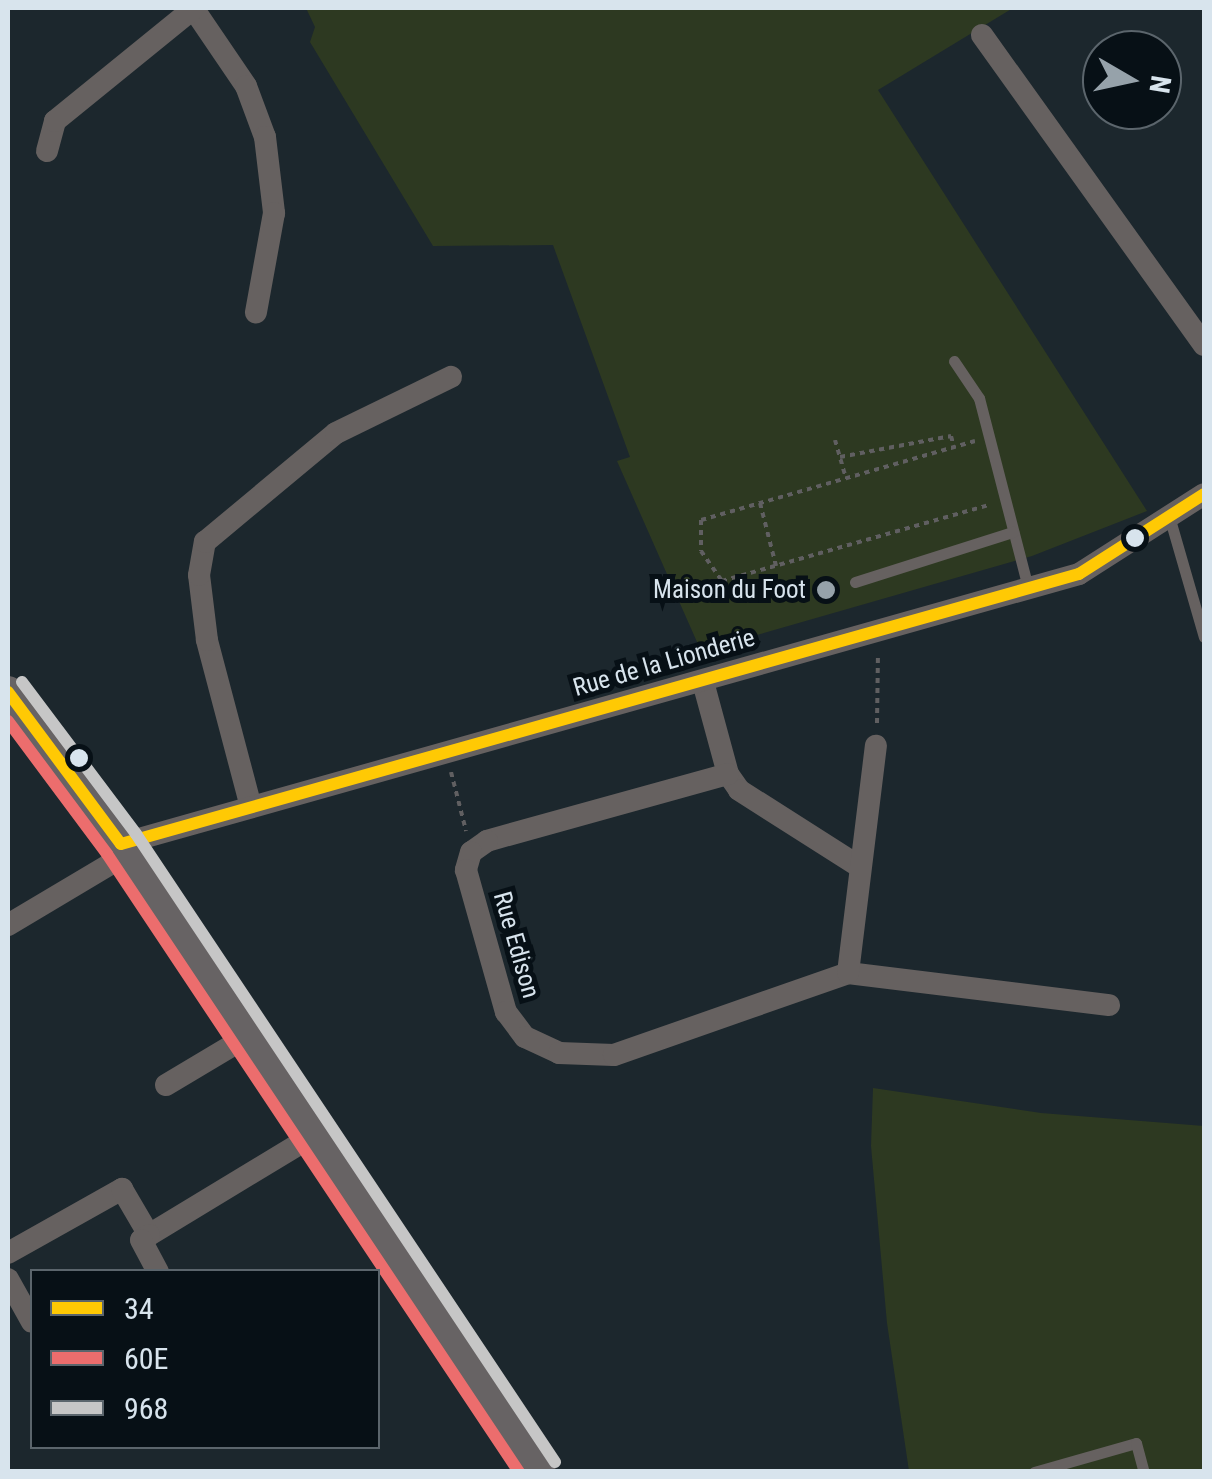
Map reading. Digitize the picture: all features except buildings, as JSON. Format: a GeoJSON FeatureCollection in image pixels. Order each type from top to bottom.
{"type":"FeatureCollection","features":[{"type":"Feature","properties":{"kind":"main road"},"geometry":{"type":"LineString","coordinates":[[8,692],[124,849],[540,1472]]}},
{"type":"Feature","properties":{"kind":"street"},"geometry":{"type":"LineString","coordinates":[[48,151],[55,121],[193,8],[246,86],[265,136],[274,213],[256,312]]}},
{"type":"Feature","properties":{"kind":"street"},"geometry":{"type":"LineString","coordinates":[[982,35],[1204,345]]}},
{"type":"Feature","properties":{"kind":"street"},"geometry":{"type":"LineString","coordinates":[[250,807],[207,640],[199,574],[204,542],[336,434],[451,377]]}},
{"type":"Feature","properties":{"kind":"street","name":"Rue de la Lionderie"},"geometry":{"type":"LineString","coordinates":[[8,925],[124,849],[250,807],[1079,574],[1204,494]]}},
{"type":"Feature","properties":{"kind":"street"},"geometry":{"type":"LineString","coordinates":[[703,682],[728,774],[754,803],[860,867]]}},
{"type":"Feature","properties":{"kind":"street"},"geometry":{"type":"LineString","coordinates":[[848,972],[876,747]]}},
{"type":"Feature","properties":{"kind":"street"},"geometry":{"type":"LineString","coordinates":[[472,852],[487,841],[728,774]]}},
{"type":"Feature","properties":{"kind":"street","name":"Rue Edison"},"geometry":{"type":"LineString","coordinates":[[472,852],[468,879],[506,1012],[525,1037],[559,1053],[634,1051],[848,972],[1110,1005]]}},
{"type":"Feature","properties":{"kind":"street"},"geometry":{"type":"LineString","coordinates":[[166,1085],[250,1036]]}},
{"type":"Feature","properties":{"kind":"street"},"geometry":{"type":"LineString","coordinates":[[156,1269],[141,1240],[316,1134]]}},
{"type":"Feature","properties":{"kind":"street"},"geometry":{"type":"LineString","coordinates":[[8,1253],[122,1189],[149,1235]]}},
{"type":"Feature","properties":{"kind":"street"},"geometry":{"type":"LineString","coordinates":[[8,1279],[30,1318]]}},
{"type":"Feature","properties":{"kind":"lane"},"geometry":{"type":"LineString","coordinates":[[954,361],[979,398],[1028,588]]}},
{"type":"Feature","properties":{"kind":"lane"},"geometry":{"type":"LineString","coordinates":[[1168,516],[1204,638]]}},
{"type":"Feature","properties":{"kind":"lane"},"geometry":{"type":"LineString","coordinates":[[855,582],[1013,532]]}},
{"type":"Feature","properties":{"kind":"lane"},"geometry":{"type":"LineString","coordinates":[[1034,1472],[1136,1443],[1144,1472]]}},
{"type":"Feature","properties":{"kind":"path"},"geometry":{"type":"LineString","coordinates":[[840,457],[951,436],[954,447]]}},
{"type":"Feature","properties":{"kind":"path"},"geometry":{"type":"LineString","coordinates":[[989,437],[701,520],[701,551],[722,582],[1006,501]]}},
{"type":"Feature","properties":{"kind":"path"},"geometry":{"type":"LineString","coordinates":[[835,440],[846,478]]}},
{"type":"Feature","properties":{"kind":"path"},"geometry":{"type":"LineString","coordinates":[[760,503],[776,566]]}},
{"type":"Feature","properties":{"kind":"path"},"geometry":{"type":"LineString","coordinates":[[876,747],[878,631]]}},
{"type":"Feature","properties":{"kind":"path"},"geometry":{"type":"LineString","coordinates":[[446,753],[472,852]]}},
{"type":"Feature","properties":{"kind":"green space"},"geometry":{"type":"Polygon","coordinates":[[[306,8],[1013,8],[878,90],[1147,511],[1032,556],[701,651],[617,461],[630,457],[553,245],[433,246],[310,42],[315,27],[306,8]]]}},
{"type":"Feature","properties":{"kind":"green space"},"geometry":{"type":"Polygon","coordinates":[[[873,1088],[1041,1113],[1204,1126],[1204,1471],[909,1471],[887,1323],[871,1146],[873,1088]]]}},
{"type":"Feature","properties":{"kind":"transit line","name":"34"},"geometry":{"type":"LineString","coordinates":[[121,844],[1079,574],[1204,494]]}},
{"type":"Feature","properties":{"kind":"transit line","name":"968"},"geometry":{"type":"LineString","coordinates":[[22,682],[136,834],[555,1462]]}},
{"type":"Feature","properties":{"kind":"transit line","name":"34"},"geometry":{"type":"LineString","coordinates":[[8,692],[121,844]]}},
{"type":"Feature","properties":{"kind":"transit line","name":"60E"},"geometry":{"type":"LineString","coordinates":[[8,721],[107,854],[519,1472]]}},
{"type":"Feature","properties":{"kind":"place","name":"Maison du Foot"},"geometry":{"type":"Point","coordinates":[826,590]}}]}
